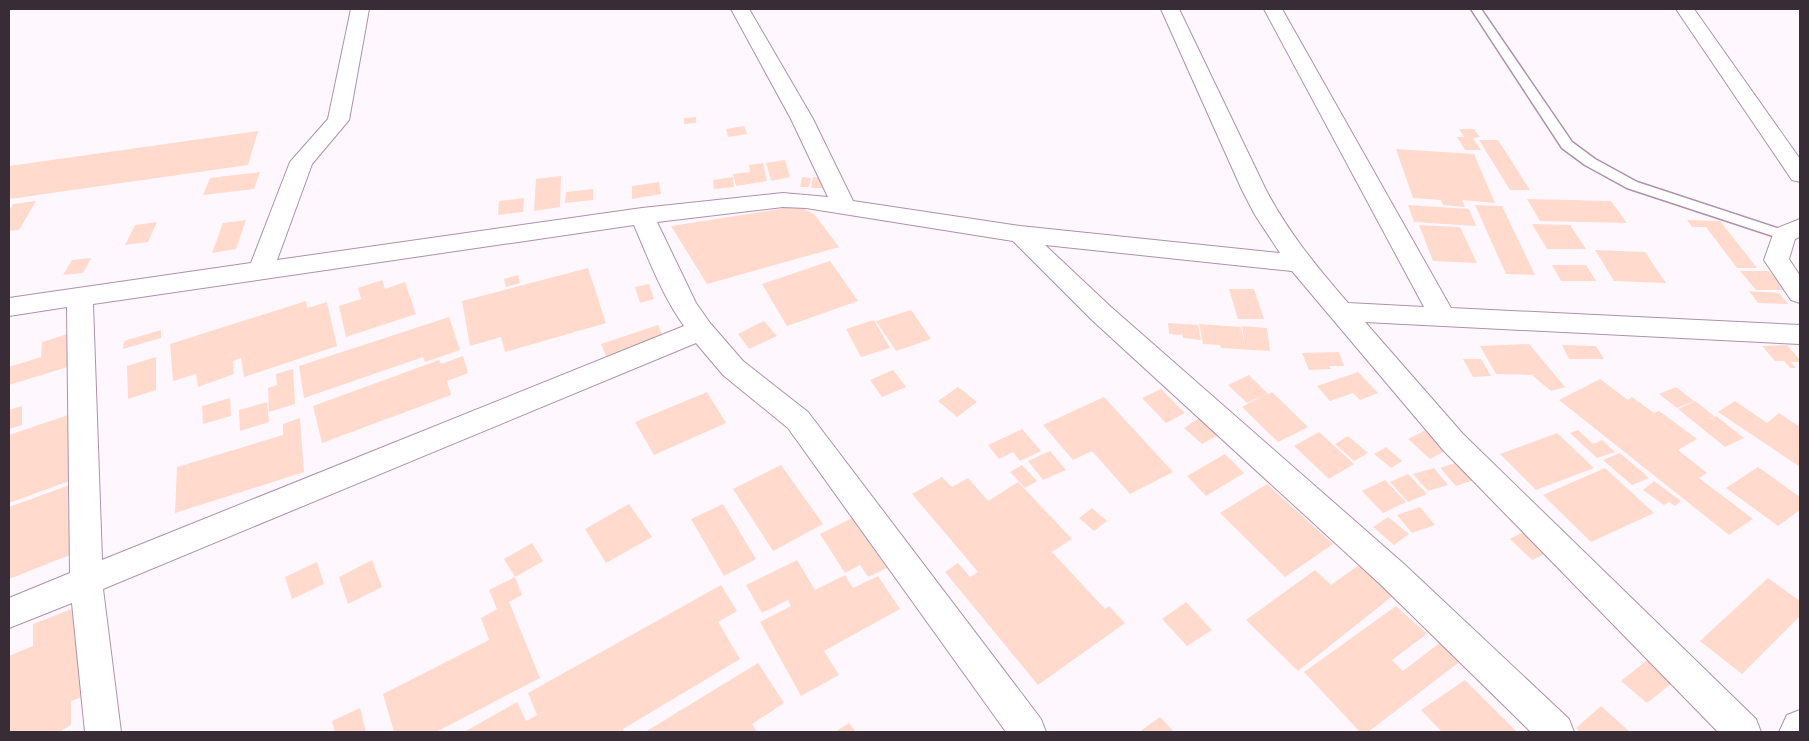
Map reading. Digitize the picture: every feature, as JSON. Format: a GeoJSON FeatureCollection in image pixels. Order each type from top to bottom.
{"type":"FeatureCollection","features":[{"type":"Feature","properties":{"kind":"street"},"geometry":{"type":"LineString","coordinates":[[260,272],[301,162],[338,120],[360,9]]}},
{"type":"Feature","properties":{"kind":"street"},"geometry":{"type":"LineString","coordinates":[[740,9],[802,119],[844,207]]}},
{"type":"Feature","properties":{"kind":"street"},"geometry":{"type":"LineString","coordinates":[[1170,9],[1254,190],[1267,215],[1299,263],[1343,312],[1385,366],[1453,442],[1744,732]]}},
{"type":"Feature","properties":{"kind":"street"},"geometry":{"type":"LineString","coordinates":[[1273,9],[1443,317]]}},
{"type":"Feature","properties":{"kind":"street"},"geometry":{"type":"LineString","coordinates":[[1685,9],[1800,175]]}},
{"type":"Feature","properties":{"kind":"street"},"geometry":{"type":"LineString","coordinates":[[9,308],[642,216],[783,200],[844,207],[1020,234],[1299,263]]}},
{"type":"Feature","properties":{"kind":"street"},"geometry":{"type":"LineString","coordinates":[[642,216],[666,271],[685,308],[701,330],[733,368],[798,420],[1028,732]]}},
{"type":"Feature","properties":{"kind":"street"},"geometry":{"type":"LineString","coordinates":[[1792,231],[1776,260],[1800,294]]}},
{"type":"Feature","properties":{"kind":"street"},"geometry":{"type":"LineString","coordinates":[[1020,234],[1102,314],[1392,574],[1556,732]]}},
{"type":"Feature","properties":{"kind":"street"},"geometry":{"type":"LineString","coordinates":[[80,297],[86,581],[104,732]]}},
{"type":"Feature","properties":{"kind":"street"},"geometry":{"type":"LineString","coordinates":[[1343,312],[1800,334]]}},
{"type":"Feature","properties":{"kind":"street"},"geometry":{"type":"LineString","coordinates":[[9,613],[701,330]]}},
{"type":"Feature","properties":{"kind":"street"},"geometry":{"type":"LineString","coordinates":[[1797,732],[1800,728]]}},
{"type":"Feature","properties":{"kind":"lane"},"geometry":{"type":"LineString","coordinates":[[1476,9],[1567,145],[1590,162],[1632,185],[1792,231]]}},
{"type":"Feature","properties":{"kind":"building"},"geometry":{"type":"Polygon","coordinates":[[[696,117],[696,123],[684,124],[684,118],[696,117]]]}},
{"type":"Feature","properties":{"kind":"building"},"geometry":{"type":"Polygon","coordinates":[[[744,126],[747,134],[728,137],[726,129],[744,126]]]}},
{"type":"Feature","properties":{"kind":"building"},"geometry":{"type":"Polygon","coordinates":[[[1459,129],[1474,129],[1480,137],[1473,138],[1481,150],[1465,150],[1457,137],[1464,137],[1459,129]]]}},
{"type":"Feature","properties":{"kind":"building"},"geometry":{"type":"Polygon","coordinates":[[[258,131],[248,165],[9,199],[9,166],[258,131]]]}},
{"type":"Feature","properties":{"kind":"building"},"geometry":{"type":"Polygon","coordinates":[[[1479,140],[1498,140],[1530,190],[1510,190],[1479,140]]]}},
{"type":"Feature","properties":{"kind":"building"},"geometry":{"type":"Polygon","coordinates":[[[1396,149],[1474,154],[1495,203],[1462,200],[1465,207],[1443,205],[1441,200],[1413,198],[1396,149]]]}},
{"type":"Feature","properties":{"kind":"building"},"geometry":{"type":"Polygon","coordinates":[[[785,160],[790,177],[771,181],[766,163],[785,160]]]}},
{"type":"Feature","properties":{"kind":"building"},"geometry":{"type":"Polygon","coordinates":[[[763,163],[767,181],[736,186],[733,174],[750,172],[749,165],[763,163]]]}},
{"type":"Feature","properties":{"kind":"building"},"geometry":{"type":"Polygon","coordinates":[[[260,172],[254,189],[203,195],[210,178],[260,172]]]}},
{"type":"Feature","properties":{"kind":"building"},"geometry":{"type":"Polygon","coordinates":[[[561,176],[560,207],[534,211],[536,179],[561,176]]]}},
{"type":"Feature","properties":{"kind":"building"},"geometry":{"type":"Polygon","coordinates":[[[733,177],[734,187],[714,189],[713,180],[733,177]]]}},
{"type":"Feature","properties":{"kind":"building"},"geometry":{"type":"Polygon","coordinates":[[[802,177],[811,178],[809,187],[800,187],[802,177]]]}},
{"type":"Feature","properties":{"kind":"building"},"geometry":{"type":"Polygon","coordinates":[[[813,177],[829,178],[827,188],[811,188],[813,177]]]}},
{"type":"Feature","properties":{"kind":"building"},"geometry":{"type":"Polygon","coordinates":[[[659,182],[661,194],[632,199],[632,186],[659,182]]]}},
{"type":"Feature","properties":{"kind":"building"},"geometry":{"type":"Polygon","coordinates":[[[593,189],[593,200],[565,203],[566,192],[593,189]]]}},
{"type":"Feature","properties":{"kind":"building"},"geometry":{"type":"Polygon","coordinates":[[[524,198],[523,212],[498,215],[499,201],[524,198]]]}},
{"type":"Feature","properties":{"kind":"building"},"geometry":{"type":"Polygon","coordinates":[[[1527,199],[1611,201],[1627,223],[1540,221],[1527,199]]]}},
{"type":"Feature","properties":{"kind":"building"},"geometry":{"type":"Polygon","coordinates":[[[36,201],[19,230],[9,231],[9,211],[13,204],[36,201]]]}},
{"type":"Feature","properties":{"kind":"building"},"geometry":{"type":"Polygon","coordinates":[[[1408,205],[1469,209],[1476,226],[1414,222],[1408,205]]]}},
{"type":"Feature","properties":{"kind":"building"},"geometry":{"type":"Polygon","coordinates":[[[1475,205],[1502,206],[1535,275],[1506,274],[1475,205]]]}},
{"type":"Feature","properties":{"kind":"building"},"geometry":{"type":"Polygon","coordinates":[[[799,206],[815,215],[839,247],[707,284],[671,226],[799,206]]]}},
{"type":"Feature","properties":{"kind":"building"},"geometry":{"type":"Polygon","coordinates":[[[246,220],[236,249],[212,253],[223,223],[246,220]]]}},
{"type":"Feature","properties":{"kind":"building"},"geometry":{"type":"Polygon","coordinates":[[[1687,220],[1720,221],[1757,268],[1737,268],[1706,227],[1692,227],[1687,220]]]}},
{"type":"Feature","properties":{"kind":"building"},"geometry":{"type":"Polygon","coordinates":[[[157,222],[148,242],[125,245],[135,225],[157,222]]]}},
{"type":"Feature","properties":{"kind":"building"},"geometry":{"type":"Polygon","coordinates":[[[1532,224],[1570,225],[1586,249],[1547,249],[1532,224]]]}},
{"type":"Feature","properties":{"kind":"building"},"geometry":{"type":"Polygon","coordinates":[[[1419,225],[1460,227],[1477,263],[1433,261],[1419,225]]]}},
{"type":"Feature","properties":{"kind":"building"},"geometry":{"type":"Polygon","coordinates":[[[1595,250],[1645,252],[1666,283],[1614,281],[1595,250]]]}},
{"type":"Feature","properties":{"kind":"building"},"geometry":{"type":"Polygon","coordinates":[[[91,258],[83,273],[63,275],[72,260],[91,258]]]}},
{"type":"Feature","properties":{"kind":"building"},"geometry":{"type":"Polygon","coordinates":[[[830,261],[858,301],[787,326],[762,284],[830,261]]]}},
{"type":"Feature","properties":{"kind":"building"},"geometry":{"type":"Polygon","coordinates":[[[1552,265],[1586,265],[1596,281],[1561,281],[1552,265]]]}},
{"type":"Feature","properties":{"kind":"building"},"geometry":{"type":"Polygon","coordinates":[[[588,268],[606,323],[505,352],[501,337],[470,346],[462,301],[588,268]]]}},
{"type":"Feature","properties":{"kind":"building"},"geometry":{"type":"Polygon","coordinates":[[[1740,271],[1769,271],[1786,290],[1756,290],[1740,271]]]}},
{"type":"Feature","properties":{"kind":"building"},"geometry":{"type":"Polygon","coordinates":[[[518,275],[520,283],[506,287],[504,279],[518,275]]]}},
{"type":"Feature","properties":{"kind":"building"},"geometry":{"type":"Polygon","coordinates":[[[382,280],[385,289],[405,282],[416,314],[346,337],[339,306],[361,299],[358,288],[382,280]]]}},
{"type":"Feature","properties":{"kind":"building"},"geometry":{"type":"Polygon","coordinates":[[[649,284],[654,299],[640,303],[635,287],[649,284]]]}},
{"type":"Feature","properties":{"kind":"building"},"geometry":{"type":"Polygon","coordinates":[[[1229,289],[1254,289],[1264,319],[1238,319],[1229,289]]]}},
{"type":"Feature","properties":{"kind":"building"},"geometry":{"type":"Polygon","coordinates":[[[1749,291],[1779,293],[1788,304],[1758,303],[1749,291]]]}},
{"type":"Feature","properties":{"kind":"building"},"geometry":{"type":"Polygon","coordinates":[[[306,301],[307,308],[327,302],[337,346],[244,377],[241,358],[233,361],[234,374],[198,387],[196,374],[173,381],[170,344],[306,301]]]}},
{"type":"Feature","properties":{"kind":"building"},"geometry":{"type":"Polygon","coordinates":[[[911,310],[931,339],[896,351],[876,321],[911,310]]]}},
{"type":"Feature","properties":{"kind":"building"},"geometry":{"type":"Polygon","coordinates":[[[449,317],[460,350],[425,362],[423,357],[304,398],[299,366],[449,317]]]}},
{"type":"Feature","properties":{"kind":"building"},"geometry":{"type":"Polygon","coordinates":[[[874,320],[890,348],[861,357],[846,329],[874,320]]]}},
{"type":"Feature","properties":{"kind":"building"},"geometry":{"type":"Polygon","coordinates":[[[764,321],[777,336],[749,349],[738,334],[764,321]]]}},
{"type":"Feature","properties":{"kind":"building"},"geometry":{"type":"Polygon","coordinates":[[[1168,323],[1198,325],[1201,340],[1183,338],[1181,326],[1182,335],[1169,334],[1168,323]]]}},
{"type":"Feature","properties":{"kind":"building"},"geometry":{"type":"Polygon","coordinates":[[[1199,324],[1241,327],[1245,346],[1242,326],[1267,328],[1270,351],[1221,348],[1220,345],[1203,344],[1199,324]]]}},
{"type":"Feature","properties":{"kind":"building"},"geometry":{"type":"Polygon","coordinates":[[[658,325],[665,342],[608,361],[601,344],[658,325]]]}},
{"type":"Feature","properties":{"kind":"building"},"geometry":{"type":"Polygon","coordinates":[[[161,330],[161,338],[123,349],[124,341],[161,330]]]}},
{"type":"Feature","properties":{"kind":"building"},"geometry":{"type":"Polygon","coordinates":[[[74,332],[74,365],[9,385],[9,367],[41,357],[42,342],[74,332]]]}},
{"type":"Feature","properties":{"kind":"building"},"geometry":{"type":"Polygon","coordinates":[[[1529,344],[1565,387],[1551,391],[1532,375],[1496,374],[1480,346],[1529,344]]]}},
{"type":"Feature","properties":{"kind":"building"},"geometry":{"type":"Polygon","coordinates":[[[1562,345],[1596,346],[1604,359],[1569,359],[1562,345]]]}},
{"type":"Feature","properties":{"kind":"building"},"geometry":{"type":"Polygon","coordinates":[[[1787,345],[1800,360],[1800,362],[1791,362],[1796,368],[1790,368],[1784,361],[1775,361],[1762,346],[1787,345]]]}},
{"type":"Feature","properties":{"kind":"building"},"geometry":{"type":"Polygon","coordinates":[[[1339,352],[1344,366],[1329,366],[1331,369],[1309,370],[1302,353],[1339,352]]]}},
{"type":"Feature","properties":{"kind":"building"},"geometry":{"type":"Polygon","coordinates":[[[463,356],[468,373],[447,381],[451,395],[322,443],[313,406],[439,360],[441,364],[463,356]]]}},
{"type":"Feature","properties":{"kind":"building"},"geometry":{"type":"Polygon","coordinates":[[[156,357],[156,390],[128,399],[127,366],[156,357]]]}},
{"type":"Feature","properties":{"kind":"building"},"geometry":{"type":"Polygon","coordinates":[[[1463,359],[1481,359],[1491,376],[1473,377],[1463,359]]]}},
{"type":"Feature","properties":{"kind":"building"},"geometry":{"type":"Polygon","coordinates":[[[293,369],[295,404],[269,412],[268,388],[277,385],[276,374],[293,369]]]}},
{"type":"Feature","properties":{"kind":"building"},"geometry":{"type":"Polygon","coordinates":[[[893,370],[906,387],[882,397],[870,380],[893,370]]]}},
{"type":"Feature","properties":{"kind":"building"},"geometry":{"type":"Polygon","coordinates":[[[1358,372],[1378,393],[1360,400],[1353,393],[1330,401],[1317,386],[1358,372]]]}},
{"type":"Feature","properties":{"kind":"building"},"geometry":{"type":"Polygon","coordinates":[[[1249,375],[1268,394],[1272,392],[1308,427],[1278,442],[1242,407],[1264,395],[1247,403],[1228,385],[1249,375]]]}},
{"type":"Feature","properties":{"kind":"building"},"geometry":{"type":"Polygon","coordinates":[[[1600,379],[1628,400],[1632,397],[1654,413],[1659,411],[1697,439],[1678,450],[1707,473],[1699,478],[1753,519],[1729,535],[1559,400],[1600,379]]]}},
{"type":"Feature","properties":{"kind":"building"},"geometry":{"type":"Polygon","coordinates":[[[958,387],[977,402],[957,417],[938,401],[958,387]]]}},
{"type":"Feature","properties":{"kind":"building"},"geometry":{"type":"Polygon","coordinates":[[[1676,387],[1694,401],[1677,408],[1659,394],[1676,387]]]}},
{"type":"Feature","properties":{"kind":"building"},"geometry":{"type":"Polygon","coordinates":[[[1161,389],[1185,413],[1166,423],[1142,398],[1161,389]]]}},
{"type":"Feature","properties":{"kind":"building"},"geometry":{"type":"Polygon","coordinates":[[[707,392],[726,423],[654,455],[635,422],[707,392]]]}},
{"type":"Feature","properties":{"kind":"building"},"geometry":{"type":"Polygon","coordinates":[[[1104,397],[1173,472],[1130,494],[1092,451],[1073,460],[1043,425],[1104,397]]]}},
{"type":"Feature","properties":{"kind":"building"},"geometry":{"type":"Polygon","coordinates":[[[230,398],[231,416],[203,424],[202,406],[230,398]]]}},
{"type":"Feature","properties":{"kind":"building"},"geometry":{"type":"Polygon","coordinates":[[[1695,401],[1714,416],[1707,420],[1716,416],[1744,438],[1725,447],[1678,409],[1695,401]]]}},
{"type":"Feature","properties":{"kind":"building"},"geometry":{"type":"Polygon","coordinates":[[[1735,401],[1767,423],[1779,413],[1800,427],[1800,467],[1718,412],[1735,401]]]}},
{"type":"Feature","properties":{"kind":"building"},"geometry":{"type":"Polygon","coordinates":[[[267,402],[269,422],[240,431],[239,410],[267,402]]]}},
{"type":"Feature","properties":{"kind":"building"},"geometry":{"type":"Polygon","coordinates":[[[22,406],[22,425],[9,429],[9,410],[22,406]]]}},
{"type":"Feature","properties":{"kind":"building"},"geometry":{"type":"Polygon","coordinates":[[[71,414],[72,480],[9,503],[9,435],[71,414]]]}},
{"type":"Feature","properties":{"kind":"building"},"geometry":{"type":"Polygon","coordinates":[[[300,418],[304,472],[175,513],[177,467],[283,435],[283,424],[300,418]]]}},
{"type":"Feature","properties":{"kind":"building"},"geometry":{"type":"Polygon","coordinates":[[[1199,418],[1218,435],[1202,444],[1184,428],[1199,418]]]}},
{"type":"Feature","properties":{"kind":"building"},"geometry":{"type":"Polygon","coordinates":[[[1022,429],[1041,451],[1020,461],[1013,452],[999,459],[988,445],[1022,429]]]}},
{"type":"Feature","properties":{"kind":"building"},"geometry":{"type":"Polygon","coordinates":[[[1428,429],[1449,449],[1430,459],[1408,439],[1428,429]]]}},
{"type":"Feature","properties":{"kind":"building"},"geometry":{"type":"Polygon","coordinates":[[[1578,430],[1593,444],[1602,440],[1615,452],[1597,458],[1570,433],[1578,430]]]}},
{"type":"Feature","properties":{"kind":"building"},"geometry":{"type":"Polygon","coordinates":[[[1319,432],[1354,464],[1329,479],[1294,446],[1319,432]]]}},
{"type":"Feature","properties":{"kind":"building"},"geometry":{"type":"Polygon","coordinates":[[[1557,433],[1594,468],[1536,490],[1500,454],[1557,433]]]}},
{"type":"Feature","properties":{"kind":"building"},"geometry":{"type":"Polygon","coordinates":[[[1348,436],[1368,453],[1354,461],[1335,444],[1348,436]]]}},
{"type":"Feature","properties":{"kind":"building"},"geometry":{"type":"Polygon","coordinates":[[[1386,447],[1402,461],[1391,468],[1374,454],[1386,447]]]}},
{"type":"Feature","properties":{"kind":"building"},"geometry":{"type":"Polygon","coordinates":[[[1050,451],[1066,470],[1043,480],[1028,461],[1050,451]]]}},
{"type":"Feature","properties":{"kind":"building"},"geometry":{"type":"Polygon","coordinates":[[[1620,453],[1649,478],[1632,485],[1603,460],[1620,453]]]}},
{"type":"Feature","properties":{"kind":"building"},"geometry":{"type":"Polygon","coordinates":[[[1225,454],[1244,473],[1206,496],[1187,476],[1225,454]]]}},
{"type":"Feature","properties":{"kind":"building"},"geometry":{"type":"Polygon","coordinates":[[[1464,460],[1480,478],[1456,486],[1440,468],[1464,460]]]}},
{"type":"Feature","properties":{"kind":"building"},"geometry":{"type":"Polygon","coordinates":[[[781,465],[823,524],[773,551],[733,489],[781,465]]]}},
{"type":"Feature","properties":{"kind":"building"},"geometry":{"type":"Polygon","coordinates":[[[1022,465],[1037,481],[1025,488],[1010,472],[1022,465]]]}},
{"type":"Feature","properties":{"kind":"building"},"geometry":{"type":"Polygon","coordinates":[[[1758,467],[1800,497],[1800,510],[1778,526],[1726,488],[1758,467]]]}},
{"type":"Feature","properties":{"kind":"building"},"geometry":{"type":"Polygon","coordinates":[[[1434,468],[1448,485],[1428,491],[1413,474],[1434,468]]]}},
{"type":"Feature","properties":{"kind":"building"},"geometry":{"type":"Polygon","coordinates":[[[1605,468],[1654,513],[1591,542],[1543,495],[1605,468]]]}},
{"type":"Feature","properties":{"kind":"building"},"geometry":{"type":"Polygon","coordinates":[[[1408,474],[1427,494],[1408,502],[1390,482],[1408,474]]]}},
{"type":"Feature","properties":{"kind":"building"},"geometry":{"type":"Polygon","coordinates":[[[942,477],[952,487],[968,478],[988,501],[1018,482],[1072,539],[1052,552],[1105,609],[1109,606],[1125,623],[1038,685],[945,572],[958,563],[970,577],[978,572],[912,494],[942,477]]]}},
{"type":"Feature","properties":{"kind":"building"},"geometry":{"type":"Polygon","coordinates":[[[1385,480],[1406,502],[1383,513],[1362,491],[1385,480]]]}},
{"type":"Feature","properties":{"kind":"building"},"geometry":{"type":"Polygon","coordinates":[[[1654,481],[1681,501],[1675,506],[1669,502],[1664,505],[1643,490],[1654,481]]]}},
{"type":"Feature","properties":{"kind":"building"},"geometry":{"type":"Polygon","coordinates":[[[75,483],[75,492],[68,494],[70,555],[9,579],[9,507],[75,483]]]}},
{"type":"Feature","properties":{"kind":"building"},"geometry":{"type":"Polygon","coordinates":[[[1267,484],[1333,544],[1285,577],[1220,513],[1267,484]]]}},
{"type":"Feature","properties":{"kind":"building"},"geometry":{"type":"Polygon","coordinates":[[[629,504],[652,537],[606,563],[585,529],[629,504]]]}},
{"type":"Feature","properties":{"kind":"building"},"geometry":{"type":"Polygon","coordinates":[[[723,504],[756,559],[724,576],[691,519],[723,504]]]}},
{"type":"Feature","properties":{"kind":"building"},"geometry":{"type":"Polygon","coordinates":[[[1420,507],[1435,525],[1412,533],[1397,515],[1420,507]]]}},
{"type":"Feature","properties":{"kind":"building"},"geometry":{"type":"Polygon","coordinates":[[[1092,508],[1107,521],[1094,531],[1079,518],[1092,508]]]}},
{"type":"Feature","properties":{"kind":"building"},"geometry":{"type":"Polygon","coordinates":[[[1388,517],[1409,534],[1394,545],[1373,527],[1388,517]]]}},
{"type":"Feature","properties":{"kind":"building"},"geometry":{"type":"Polygon","coordinates":[[[852,518],[887,568],[868,577],[860,565],[845,573],[820,534],[852,518]]]}},
{"type":"Feature","properties":{"kind":"building"},"geometry":{"type":"Polygon","coordinates":[[[1529,529],[1551,551],[1532,560],[1510,539],[1529,529]]]}},
{"type":"Feature","properties":{"kind":"building"},"geometry":{"type":"Polygon","coordinates":[[[532,543],[543,561],[515,577],[504,559],[532,543]]]}},
{"type":"Feature","properties":{"kind":"building"},"geometry":{"type":"Polygon","coordinates":[[[372,560],[382,587],[348,604],[339,577],[372,560]]]}},
{"type":"Feature","properties":{"kind":"building"},"geometry":{"type":"Polygon","coordinates":[[[797,560],[815,590],[845,575],[853,588],[878,576],[900,609],[824,651],[839,675],[801,696],[760,622],[791,606],[788,600],[762,613],[746,585],[797,560]]]}},
{"type":"Feature","properties":{"kind":"building"},"geometry":{"type":"Polygon","coordinates":[[[317,562],[324,584],[292,599],[285,577],[317,562]]]}},
{"type":"Feature","properties":{"kind":"building"},"geometry":{"type":"Polygon","coordinates":[[[1359,565],[1394,595],[1298,671],[1246,620],[1315,570],[1331,585],[1359,565]]]}},
{"type":"Feature","properties":{"kind":"building"},"geometry":{"type":"Polygon","coordinates":[[[515,577],[522,595],[509,602],[540,678],[436,732],[394,732],[383,694],[489,640],[481,618],[497,609],[489,590],[515,577]]]}},
{"type":"Feature","properties":{"kind":"building"},"geometry":{"type":"Polygon","coordinates":[[[1768,578],[1800,601],[1800,616],[1742,674],[1700,641],[1768,578]]]}},
{"type":"Feature","properties":{"kind":"building"},"geometry":{"type":"Polygon","coordinates":[[[721,585],[737,611],[718,622],[740,659],[623,729],[624,732],[464,732],[517,702],[526,721],[537,715],[528,693],[721,585]]]}},
{"type":"Feature","properties":{"kind":"building"},"geometry":{"type":"Polygon","coordinates":[[[1186,602],[1212,630],[1187,646],[1162,619],[1186,602]]]}},
{"type":"Feature","properties":{"kind":"building"},"geometry":{"type":"Polygon","coordinates":[[[1396,606],[1427,634],[1392,660],[1403,671],[1442,641],[1462,660],[1368,732],[1360,732],[1304,672],[1396,606]]]}},
{"type":"Feature","properties":{"kind":"building"},"geometry":{"type":"Polygon","coordinates":[[[77,607],[82,697],[71,701],[71,725],[59,732],[9,732],[9,656],[33,646],[33,624],[77,607]]]}},
{"type":"Feature","properties":{"kind":"building"},"geometry":{"type":"Polygon","coordinates":[[[1656,653],[1682,675],[1647,703],[1621,681],[1656,653]]]}},
{"type":"Feature","properties":{"kind":"building"},"geometry":{"type":"Polygon","coordinates":[[[758,663],[784,703],[752,724],[757,732],[645,732],[758,663]]]}},
{"type":"Feature","properties":{"kind":"building"},"geometry":{"type":"Polygon","coordinates":[[[1465,680],[1517,732],[1442,732],[1421,710],[1465,680]]]}},
{"type":"Feature","properties":{"kind":"building"},"geometry":{"type":"Polygon","coordinates":[[[1601,706],[1630,732],[1580,732],[1576,728],[1601,706]]]}},
{"type":"Feature","properties":{"kind":"building"},"geometry":{"type":"Polygon","coordinates":[[[360,708],[366,732],[335,732],[332,721],[360,708]]]}},
{"type":"Feature","properties":{"kind":"building"},"geometry":{"type":"Polygon","coordinates":[[[1160,717],[1174,732],[1139,732],[1160,717]]]}},
{"type":"Feature","properties":{"kind":"building"},"geometry":{"type":"Polygon","coordinates":[[[849,723],[856,732],[835,732],[849,723]]]}}]}
